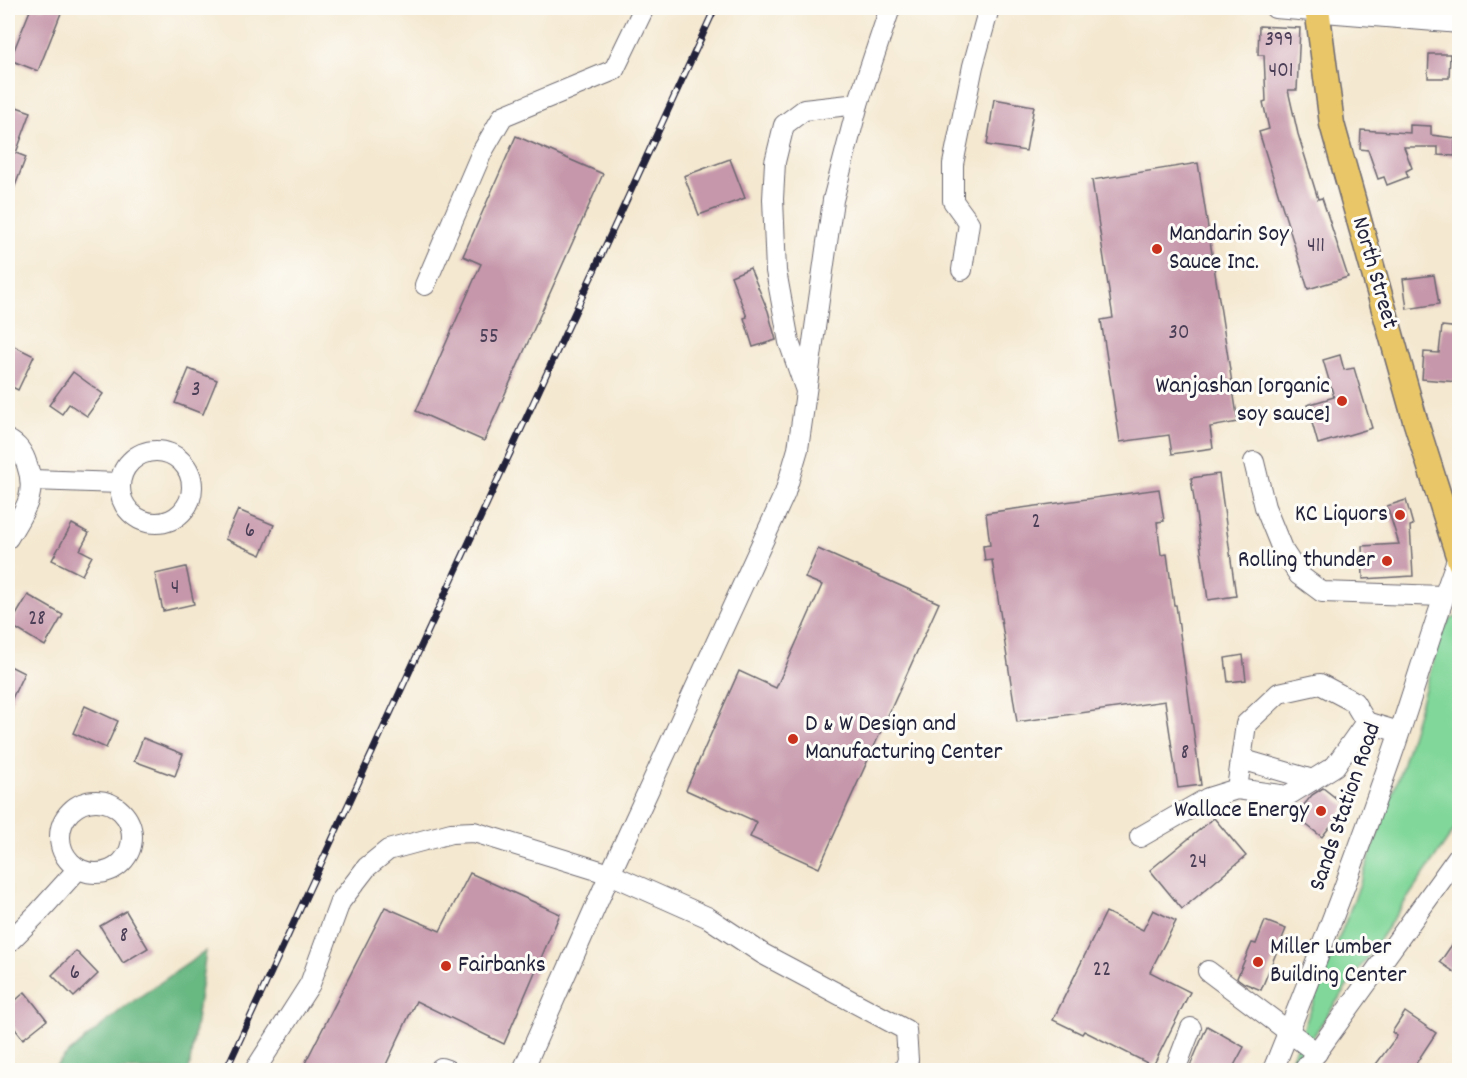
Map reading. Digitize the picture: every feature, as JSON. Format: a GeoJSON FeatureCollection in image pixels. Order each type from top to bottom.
{"type":"FeatureCollection","features":[{"type":"Feature","properties":{"kind":"main road","name":"North Street"},"geometry":{"type":"LineString","coordinates":[[1317,10],[1332,124],[1415,420],[1449,535],[1459,560]]}},
{"type":"Feature","properties":{"kind":"street"},"geometry":{"type":"LineString","coordinates":[[426,285],[482,152],[503,116],[614,70],[644,8]]}},
{"type":"Feature","properties":{"kind":"street"},"geometry":{"type":"LineString","coordinates":[[523,1071],[610,874],[785,493],[798,449],[833,200],[858,104],[890,8]]}},
{"type":"Feature","properties":{"kind":"street"},"geometry":{"type":"LineString","coordinates":[[962,270],[969,223],[953,201],[953,164],[973,66],[989,8]]}},
{"type":"Feature","properties":{"kind":"street"},"geometry":{"type":"LineString","coordinates":[[1275,8],[1460,23]]}},
{"type":"Feature","properties":{"kind":"street"},"geometry":{"type":"LineString","coordinates":[[806,391],[789,342],[776,271],[772,199],[775,162],[783,125],[804,110],[858,104]]}},
{"type":"Feature","properties":{"kind":"street"},"geometry":{"type":"LineString","coordinates":[[8,440],[24,455],[32,480],[31,496],[8,538]]}},
{"type":"Feature","properties":{"kind":"street"},"geometry":{"type":"LineString","coordinates":[[1254,462],[1265,507],[1282,549],[1299,575],[1322,592],[1443,596]]}},
{"type":"Feature","properties":{"kind":"street"},"geometry":{"type":"LineString","coordinates":[[32,480],[120,483]]}},
{"type":"Feature","properties":{"kind":"street","name":"Sands Station Road"},"geometry":{"type":"LineString","coordinates":[[1273,1071],[1344,890],[1443,596],[1459,560]]}},
{"type":"Feature","properties":{"kind":"street"},"geometry":{"type":"LineString","coordinates":[[1237,789],[1245,724],[1279,693],[1320,684],[1354,702],[1365,722],[1399,732]]}},
{"type":"Feature","properties":{"kind":"street"},"geometry":{"type":"LineString","coordinates":[[1140,837],[1208,798],[1237,789],[1287,796],[1335,766],[1365,722]]}},
{"type":"Feature","properties":{"kind":"street"},"geometry":{"type":"LineString","coordinates":[[1241,759],[1313,780]]}},
{"type":"Feature","properties":{"kind":"street"},"geometry":{"type":"LineString","coordinates":[[255,1071],[310,984],[340,902],[367,867],[388,850],[451,833],[474,832],[610,874],[707,917],[763,954],[906,1030],[908,1060],[903,1071]]}},
{"type":"Feature","properties":{"kind":"street"},"geometry":{"type":"LineString","coordinates":[[1304,1071],[1460,854]]}},
{"type":"Feature","properties":{"kind":"street"},"geometry":{"type":"LineString","coordinates":[[8,943],[78,869]]}},
{"type":"Feature","properties":{"kind":"street"},"geometry":{"type":"LineString","coordinates":[[1208,971],[1290,1030],[1317,1053]]}},
{"type":"Feature","properties":{"kind":"street"},"geometry":{"type":"LineString","coordinates":[[1176,1071],[1191,1028]]}},
{"type":"Feature","properties":{"kind":"green space"},"geometry":{"type":"Polygon","coordinates":[[[1457,617],[1460,619],[1459,823],[1292,1070],[1287,1070],[1355,897],[1402,767],[1441,634],[1450,619],[1457,617]]]}},
{"type":"Feature","properties":{"kind":"green space"},"geometry":{"type":"Polygon","coordinates":[[[206,951],[189,1070],[52,1070],[64,1057],[122,1009],[206,951]]]}},
{"type":"Feature","properties":{"kind":"building"},"geometry":{"type":"Polygon","coordinates":[[[31,8],[63,8],[38,71],[10,60],[31,8]]]}},
{"type":"Feature","properties":{"kind":"building"},"geometry":{"type":"Polygon","coordinates":[[[1259,26],[1300,28],[1297,90],[1288,90],[1298,134],[1318,199],[1322,198],[1348,277],[1308,289],[1259,132],[1269,129],[1263,102],[1266,101],[1264,55],[1258,55],[1259,26]]]}},
{"type":"Feature","properties":{"kind":"building"},"geometry":{"type":"Polygon","coordinates":[[[1429,54],[1450,54],[1449,78],[1428,78],[1429,54]]]}},
{"type":"Feature","properties":{"kind":"building"},"geometry":{"type":"Polygon","coordinates":[[[994,99],[1034,106],[1026,151],[987,145],[994,99]]]}},
{"type":"Feature","properties":{"kind":"building"},"geometry":{"type":"Polygon","coordinates":[[[8,104],[31,112],[16,153],[26,157],[9,202],[8,104]]]}},
{"type":"Feature","properties":{"kind":"building"},"geometry":{"type":"Polygon","coordinates":[[[1410,125],[1431,126],[1431,135],[1455,138],[1455,156],[1438,155],[1438,147],[1404,147],[1412,168],[1406,171],[1408,177],[1387,185],[1384,177],[1378,179],[1368,150],[1360,149],[1361,130],[1410,133],[1410,125]]]}},
{"type":"Feature","properties":{"kind":"building"},"geometry":{"type":"Polygon","coordinates":[[[516,136],[603,174],[484,441],[416,411],[481,264],[463,256],[516,136]]]}},
{"type":"Feature","properties":{"kind":"building"},"geometry":{"type":"Polygon","coordinates":[[[730,159],[745,198],[699,215],[684,176],[730,159]]]}},
{"type":"Feature","properties":{"kind":"building","name":"Mandarin Soy Sauce Inc."},"geometry":{"type":"Polygon","coordinates":[[[1198,163],[1238,422],[1210,427],[1213,448],[1172,454],[1169,435],[1120,442],[1101,320],[1113,318],[1092,180],[1198,163]]]}},
{"type":"Feature","properties":{"kind":"building"},"geometry":{"type":"Polygon","coordinates":[[[750,268],[768,311],[776,340],[753,347],[744,318],[747,317],[731,276],[750,268]]]}},
{"type":"Feature","properties":{"kind":"building"},"geometry":{"type":"Polygon","coordinates":[[[1434,275],[1439,304],[1407,309],[1403,279],[1434,275]]]}},
{"type":"Feature","properties":{"kind":"building"},"geometry":{"type":"Polygon","coordinates":[[[1442,326],[1460,328],[1458,382],[1422,379],[1424,352],[1439,353],[1442,326]]]}},
{"type":"Feature","properties":{"kind":"building"},"geometry":{"type":"Polygon","coordinates":[[[8,343],[34,356],[18,390],[8,385],[8,343]]]}},
{"type":"Feature","properties":{"kind":"building","name":"Wanjashan [organic soy sauce]"},"geometry":{"type":"Polygon","coordinates":[[[1340,355],[1344,370],[1354,368],[1372,428],[1318,444],[1307,405],[1334,397],[1323,360],[1340,355]]]}},
{"type":"Feature","properties":{"kind":"building"},"geometry":{"type":"Polygon","coordinates":[[[189,369],[217,380],[203,414],[175,403],[189,369]]]}},
{"type":"Feature","properties":{"kind":"building"},"geometry":{"type":"Polygon","coordinates":[[[73,372],[103,394],[87,416],[69,404],[62,414],[49,405],[73,372]]]}},
{"type":"Feature","properties":{"kind":"building"},"geometry":{"type":"Polygon","coordinates":[[[1219,474],[1236,596],[1208,600],[1191,478],[1219,474]]]}},
{"type":"Feature","properties":{"kind":"building"},"geometry":{"type":"Polygon","coordinates":[[[1159,489],[1164,521],[1157,522],[1161,555],[1167,554],[1174,605],[1176,605],[1201,785],[1178,788],[1165,701],[1017,722],[992,560],[985,561],[983,546],[990,545],[986,513],[1159,489]]]}},
{"type":"Feature","properties":{"kind":"building","name":"Rolling thunder"},"geometry":{"type":"Polygon","coordinates":[[[1406,500],[1413,525],[1410,526],[1413,576],[1363,579],[1362,546],[1399,544],[1387,506],[1406,500]]]}},
{"type":"Feature","properties":{"kind":"building"},"geometry":{"type":"Polygon","coordinates":[[[238,510],[274,525],[261,555],[225,539],[238,510]]]}},
{"type":"Feature","properties":{"kind":"building"},"geometry":{"type":"Polygon","coordinates":[[[72,524],[89,533],[80,550],[92,556],[82,575],[52,560],[72,524]]]}},
{"type":"Feature","properties":{"kind":"building","name":"D & W Design and Manufacturing Center"},"geometry":{"type":"Polygon","coordinates":[[[818,549],[939,603],[819,868],[750,837],[757,822],[686,790],[739,671],[776,688],[822,585],[805,578],[818,549]]]}},
{"type":"Feature","properties":{"kind":"building"},"geometry":{"type":"Polygon","coordinates":[[[186,567],[194,604],[163,611],[155,574],[186,567]]]}},
{"type":"Feature","properties":{"kind":"building"},"geometry":{"type":"Polygon","coordinates":[[[28,595],[63,615],[45,646],[10,625],[28,595]]]}},
{"type":"Feature","properties":{"kind":"building"},"geometry":{"type":"Polygon","coordinates":[[[1243,655],[1246,680],[1228,682],[1225,658],[1243,655]]]}},
{"type":"Feature","properties":{"kind":"building"},"geometry":{"type":"Polygon","coordinates":[[[8,665],[24,673],[8,707],[8,665]]]}},
{"type":"Feature","properties":{"kind":"building"},"geometry":{"type":"Polygon","coordinates":[[[85,706],[118,721],[106,748],[73,733],[85,706]]]}},
{"type":"Feature","properties":{"kind":"building"},"geometry":{"type":"Polygon","coordinates":[[[143,738],[183,754],[175,776],[134,761],[143,738]]]}},
{"type":"Feature","properties":{"kind":"building","name":"Wallace Energy"},"geometry":{"type":"Polygon","coordinates":[[[1323,788],[1346,806],[1322,837],[1295,816],[1312,795],[1323,788]]]}},
{"type":"Feature","properties":{"kind":"building"},"geometry":{"type":"Polygon","coordinates":[[[1214,818],[1246,856],[1182,909],[1150,870],[1214,818]]]}},
{"type":"Feature","properties":{"kind":"building","name":"Fairbanks"},"geometry":{"type":"Polygon","coordinates":[[[470,873],[560,914],[504,1044],[416,1001],[383,1071],[301,1071],[385,907],[440,931],[470,873]]]}},
{"type":"Feature","properties":{"kind":"building"},"geometry":{"type":"Polygon","coordinates":[[[1153,910],[1176,921],[1150,972],[1190,992],[1153,1066],[1084,1031],[1082,1034],[1053,1020],[1106,912],[1143,930],[1153,910]]]}},
{"type":"Feature","properties":{"kind":"building"},"geometry":{"type":"Polygon","coordinates":[[[126,911],[148,948],[123,963],[100,926],[126,911]]]}},
{"type":"Feature","properties":{"kind":"building","name":"Miller Lumber Building Center"},"geometry":{"type":"Polygon","coordinates":[[[1265,921],[1286,929],[1261,990],[1237,978],[1252,943],[1256,944],[1265,921]]]}},
{"type":"Feature","properties":{"kind":"building"},"geometry":{"type":"Polygon","coordinates":[[[1460,933],[1460,976],[1440,962],[1460,933]]]}},
{"type":"Feature","properties":{"kind":"building"},"geometry":{"type":"Polygon","coordinates":[[[76,951],[98,974],[74,997],[52,975],[76,951]]]}},
{"type":"Feature","properties":{"kind":"building"},"geometry":{"type":"Polygon","coordinates":[[[25,992],[47,1020],[23,1039],[8,1020],[8,1007],[25,992]]]}},
{"type":"Feature","properties":{"kind":"building"},"geometry":{"type":"Polygon","coordinates":[[[1405,1012],[1436,1033],[1411,1071],[1371,1071],[1397,1036],[1392,1032],[1405,1012]]]}},
{"type":"Feature","properties":{"kind":"building"},"geometry":{"type":"Polygon","coordinates":[[[1207,1026],[1244,1047],[1231,1071],[1188,1071],[1207,1026]]]}},
{"type":"Feature","properties":{"kind":"railway"},"geometry":{"type":"LineString","coordinates":[[226,1070],[715,8]]}},
{"type":"Feature","properties":{"kind":"place","name":"Mandarin Soy Sauce Inc."},"geometry":{"type":"Point","coordinates":[1157,249]}},
{"type":"Feature","properties":{"kind":"place","name":"Wanjashan [organic soy sauce]"},"geometry":{"type":"Point","coordinates":[1342,401]}},
{"type":"Feature","properties":{"kind":"place","name":"KC Liquors"},"geometry":{"type":"Point","coordinates":[1400,515]}},
{"type":"Feature","properties":{"kind":"place","name":"Rolling thunder"},"geometry":{"type":"Point","coordinates":[1387,561]}},
{"type":"Feature","properties":{"kind":"place","name":"D & W Design and Manufacturing Center"},"geometry":{"type":"Point","coordinates":[793,739]}},
{"type":"Feature","properties":{"kind":"place","name":"Wallace Energy"},"geometry":{"type":"Point","coordinates":[1321,811]}},
{"type":"Feature","properties":{"kind":"place","name":"Miller Lumber Building Center"},"geometry":{"type":"Point","coordinates":[1258,962]}},
{"type":"Feature","properties":{"kind":"place","name":"Fairbanks"},"geometry":{"type":"Point","coordinates":[446,966]}}]}
